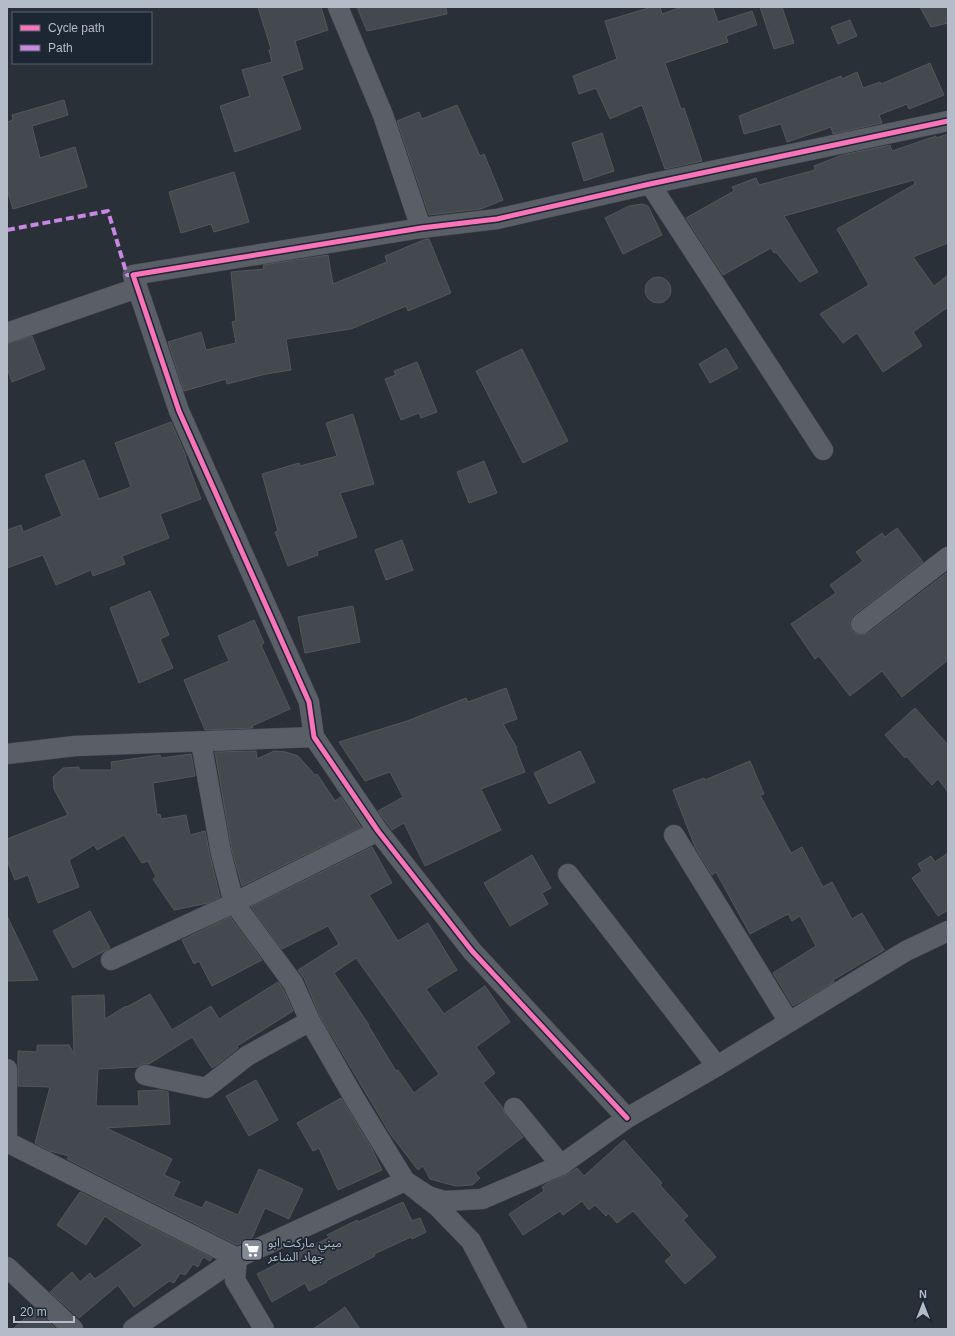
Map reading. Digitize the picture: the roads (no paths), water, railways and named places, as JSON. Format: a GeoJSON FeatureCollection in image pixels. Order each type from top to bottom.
{"type":"FeatureCollection","features":[{"type":"Feature","properties":{"kind":"street"},"geometry":{"type":"LineString","coordinates":[[338,7],[383,115],[421,228]]}},
{"type":"Feature","properties":{"kind":"street"},"geometry":{"type":"LineString","coordinates":[[627,1118],[472,951],[378,831],[314,737],[309,702],[179,412],[132,275],[421,228],[497,219],[650,184],[948,121]]}},
{"type":"Feature","properties":{"kind":"street"},"geometry":{"type":"LineString","coordinates":[[650,184],[823,450]]}},
{"type":"Feature","properties":{"kind":"street"},"geometry":{"type":"LineString","coordinates":[[7,333],[137,288]]}},
{"type":"Feature","properties":{"kind":"street"},"geometry":{"type":"LineString","coordinates":[[861,624],[948,557]]}},
{"type":"Feature","properties":{"kind":"street"},"geometry":{"type":"LineString","coordinates":[[7,754],[75,746],[314,737]]}},
{"type":"Feature","properties":{"kind":"street"},"geometry":{"type":"LineString","coordinates":[[201,742],[221,853],[234,903],[293,983],[310,1021],[356,1101],[405,1181],[438,1207],[471,1241],[517,1329]]}},
{"type":"Feature","properties":{"kind":"street"},"geometry":{"type":"LineString","coordinates":[[111,960],[234,903],[378,831]]}},
{"type":"Feature","properties":{"kind":"street"},"geometry":{"type":"LineString","coordinates":[[674,835],[789,1022]]}},
{"type":"Feature","properties":{"kind":"street"},"geometry":{"type":"LineString","coordinates":[[568,874],[717,1066]]}},
{"type":"Feature","properties":{"kind":"street"},"geometry":{"type":"LineString","coordinates":[[405,1181],[428,1196],[444,1200],[482,1199],[561,1165],[627,1118],[717,1066],[906,951],[948,931]]}},
{"type":"Feature","properties":{"kind":"street"},"geometry":{"type":"LineString","coordinates":[[145,1075],[206,1088],[246,1056],[310,1021]]}},
{"type":"Feature","properties":{"kind":"street"},"geometry":{"type":"LineString","coordinates":[[7,1069],[7,1142],[237,1258]]}},
{"type":"Feature","properties":{"kind":"street"},"geometry":{"type":"LineString","coordinates":[[514,1108],[561,1165]]}},
{"type":"Feature","properties":{"kind":"street"},"geometry":{"type":"LineString","coordinates":[[133,1329],[237,1258],[405,1181]]}},
{"type":"Feature","properties":{"kind":"street"},"geometry":{"type":"LineString","coordinates":[[237,1258],[235,1280],[264,1329]]}},
{"type":"Feature","properties":{"kind":"street"},"geometry":{"type":"LineString","coordinates":[[7,1267],[73,1329]]}},
{"type":"Feature","properties":{"kind":"place","name":"ميني ماركت ابو جهاد الشاعر"},"geometry":{"type":"Point","coordinates":[252,1250]}}]}
